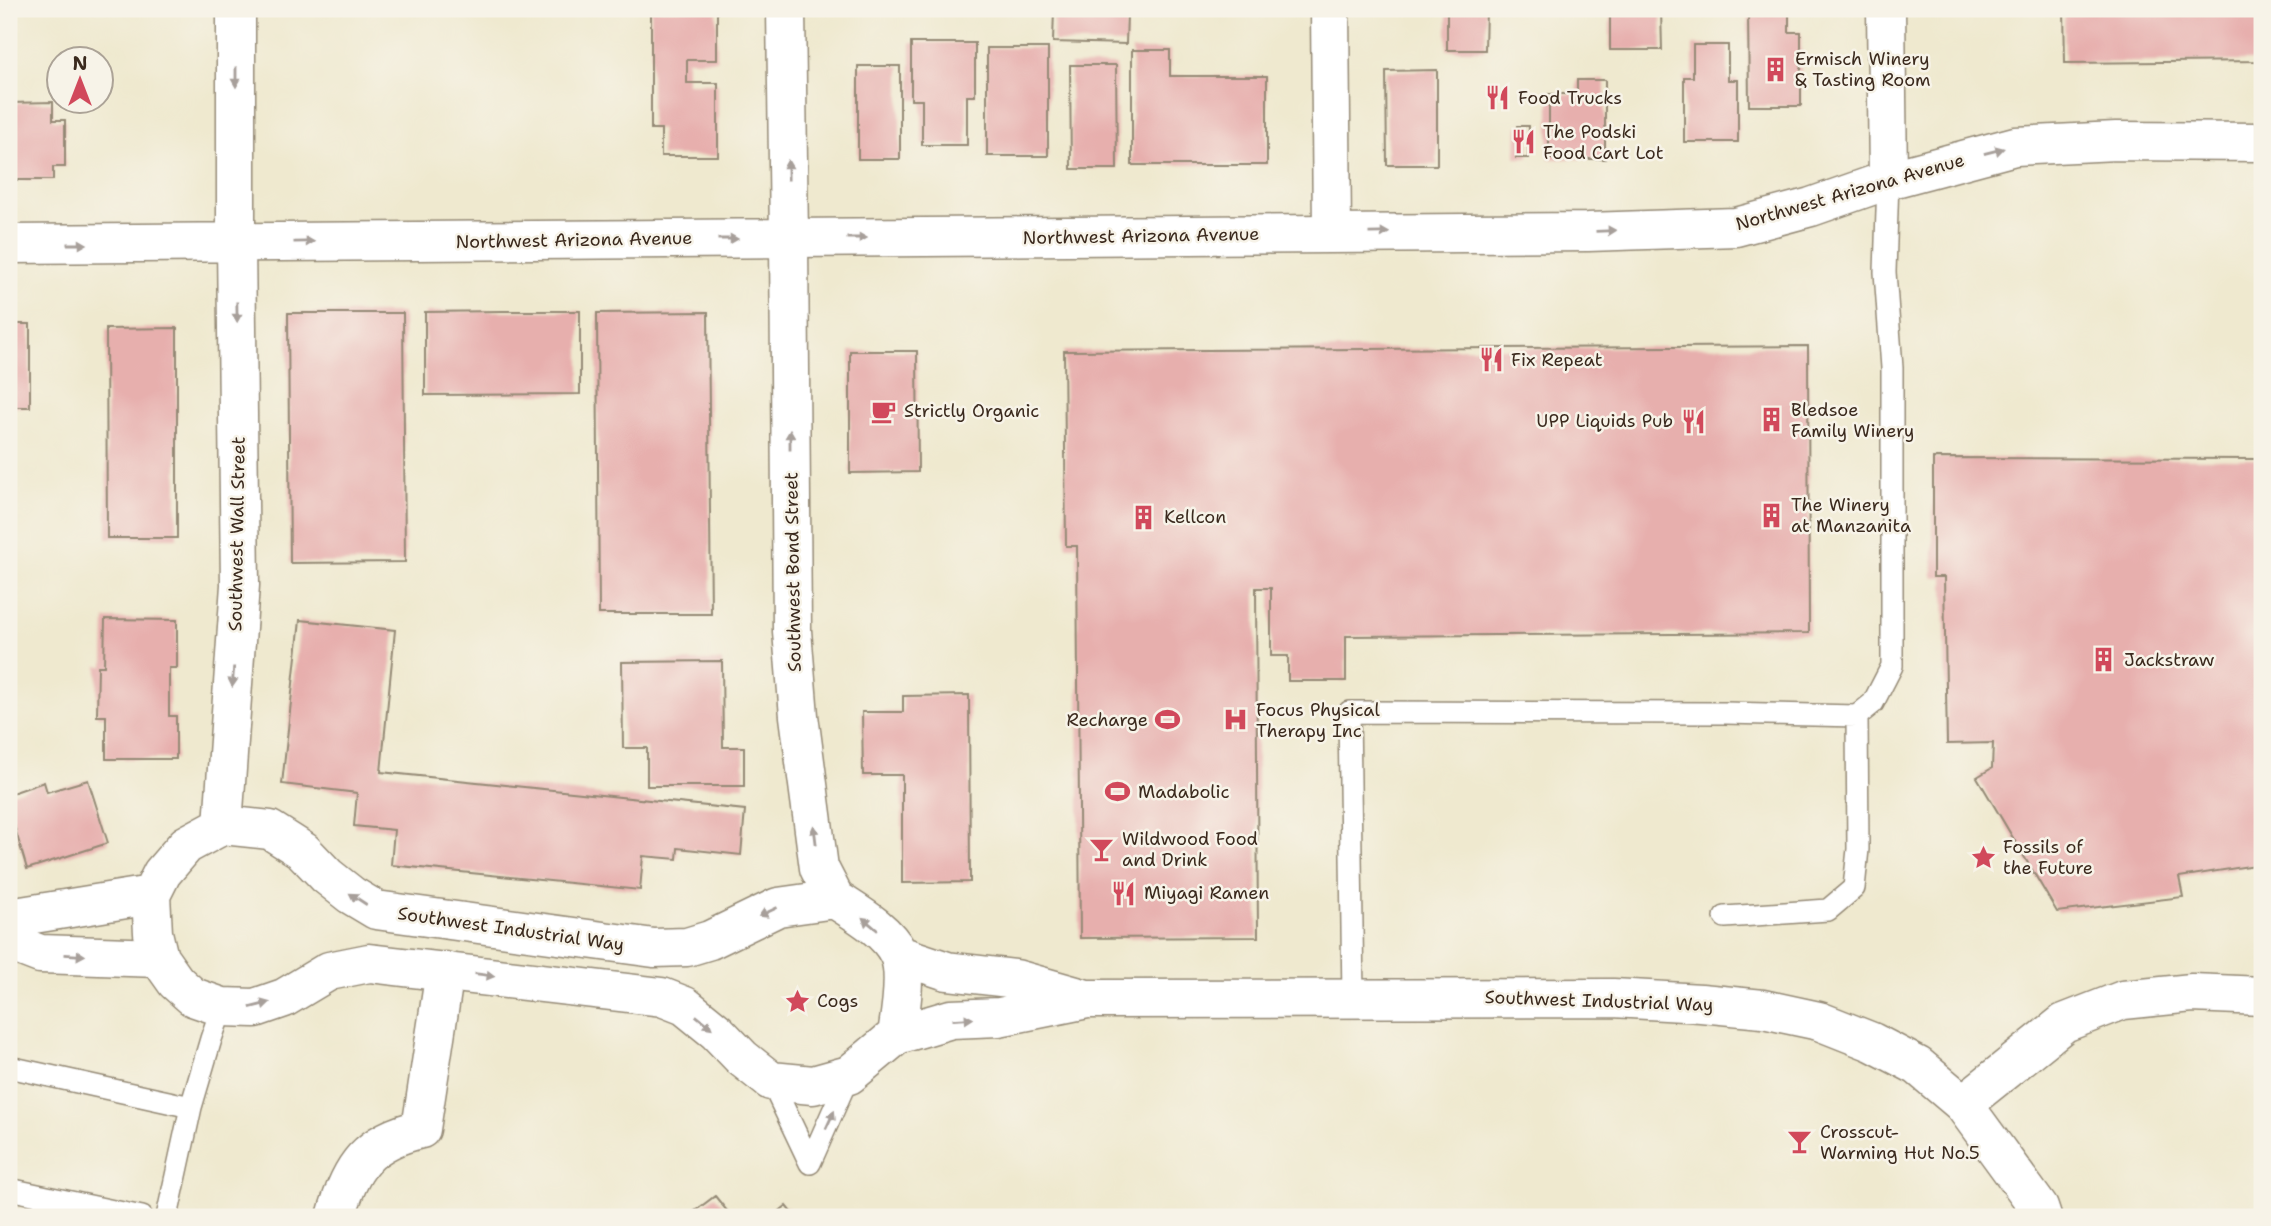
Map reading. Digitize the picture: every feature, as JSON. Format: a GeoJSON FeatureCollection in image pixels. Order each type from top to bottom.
{"type":"FeatureCollection","features":[{"type":"Feature","properties":{"kind":"street","name":"Southwest Wall Street"},"geometry":{"type":"LineString","coordinates":[[223,825],[240,585],[236,9]]}},
{"type":"Feature","properties":{"kind":"street","name":"Southwest Bond Street"},"geometry":{"type":"LineString","coordinates":[[786,9],[792,631],[799,716],[819,868],[835,899]]}},
{"type":"Feature","properties":{"kind":"street"},"geometry":{"type":"LineString","coordinates":[[1330,9],[1332,233]]}},
{"type":"Feature","properties":{"kind":"street"},"geometry":{"type":"LineString","coordinates":[[1886,9],[1888,180]]}},
{"type":"Feature","properties":{"kind":"street","name":"Northwest Arizona Avenue"},"geometry":{"type":"LineString","coordinates":[[9,244],[1588,232],[1736,227],[1888,180],[2015,146],[2116,141],[2262,142]]}},
{"type":"Feature","properties":{"kind":"street"},"geometry":{"type":"LineString","coordinates":[[223,825],[186,845],[162,873],[152,895],[153,933],[159,958],[176,982],[193,997],[222,1007],[255,1008],[284,998],[329,971],[369,963],[662,997],[685,1006],[741,1058],[771,1081]]}},
{"type":"Feature","properties":{"kind":"street","name":"Southwest Industrial Way"},"geometry":{"type":"LineString","coordinates":[[223,825],[270,831],[303,850],[327,876],[376,910],[654,948],[687,947],[710,940],[778,906],[835,899],[862,917],[886,938],[899,955],[947,971],[1016,979],[1088,999]]}},
{"type":"Feature","properties":{"kind":"street"},"geometry":{"type":"LineString","coordinates":[[9,918],[152,895]]}},
{"type":"Feature","properties":{"kind":"street"},"geometry":{"type":"LineString","coordinates":[[9,942],[40,954],[159,958]]}},
{"type":"Feature","properties":{"kind":"street"},"geometry":{"type":"LineString","coordinates":[[897,1035],[903,996],[899,955]]}},
{"type":"Feature","properties":{"kind":"street"},"geometry":{"type":"LineString","coordinates":[[336,1217],[344,1186],[366,1155],[397,1135],[421,1129],[445,971]]}},
{"type":"Feature","properties":{"kind":"street"},"geometry":{"type":"LineString","coordinates":[[2042,1217],[2039,1208],[1964,1104],[2064,1023],[2123,1000],[2192,993],[2262,996]]}},
{"type":"Feature","properties":{"kind":"street","name":"Southwest Industrial Way"},"geometry":{"type":"LineString","coordinates":[[771,1081],[813,1085],[849,1075],[897,1035],[951,1019],[999,1017],[1088,999],[1613,998],[1763,1009],[1819,1021],[1872,1042],[1918,1066],[1964,1104]]}},
{"type":"Feature","properties":{"kind":"lane"},"geometry":{"type":"LineString","coordinates":[[1353,998],[1349,712],[1857,716],[1873,703],[1892,666],[1892,368],[1885,272],[1888,180]]}},
{"type":"Feature","properties":{"kind":"lane"},"geometry":{"type":"LineString","coordinates":[[1725,917],[1828,910],[1854,888],[1858,849],[1857,716]]}},
{"type":"Feature","properties":{"kind":"lane"},"geometry":{"type":"LineString","coordinates":[[167,1217],[191,1107],[222,1007]]}},
{"type":"Feature","properties":{"kind":"lane"},"geometry":{"type":"LineString","coordinates":[[9,1068],[191,1107]]}},
{"type":"Feature","properties":{"kind":"lane"},"geometry":{"type":"LineString","coordinates":[[771,1081],[810,1163],[849,1075]]}},
{"type":"Feature","properties":{"kind":"lane"},"geometry":{"type":"LineString","coordinates":[[9,1189],[142,1217]]}},
{"type":"Feature","properties":{"kind":"building"},"geometry":{"type":"Polygon","coordinates":[[[651,9],[717,9],[717,60],[687,60],[687,83],[718,83],[718,156],[661,156],[661,129],[651,129],[651,9]]]}},
{"type":"Feature","properties":{"kind":"building"},"geometry":{"type":"Polygon","coordinates":[[[1054,9],[1115,9],[1115,14],[1127,14],[1126,44],[1053,42],[1054,9]]]}},
{"type":"Feature","properties":{"kind":"building"},"geometry":{"type":"Polygon","coordinates":[[[1447,9],[1486,9],[1485,50],[1447,50],[1447,9]]]}},
{"type":"Feature","properties":{"kind":"building"},"geometry":{"type":"Polygon","coordinates":[[[1610,9],[1661,9],[1662,50],[1610,50],[1610,9]]]}},
{"type":"Feature","properties":{"kind":"building","name":"Ermisch Winery & Tasting Room"},"geometry":{"type":"Polygon","coordinates":[[[1748,9],[1789,9],[1789,32],[1801,32],[1801,106],[1749,106],[1748,9]]]}},
{"type":"Feature","properties":{"kind":"building"},"geometry":{"type":"Polygon","coordinates":[[[2064,9],[2262,9],[2262,61],[2065,63],[2064,9]]]}},
{"type":"Feature","properties":{"kind":"building"},"geometry":{"type":"Polygon","coordinates":[[[911,43],[975,43],[975,96],[967,96],[967,145],[922,145],[922,100],[911,100],[911,43]]]}},
{"type":"Feature","properties":{"kind":"building"},"geometry":{"type":"Polygon","coordinates":[[[1693,45],[1728,45],[1728,80],[1738,80],[1738,142],[1684,142],[1684,77],[1693,77],[1693,45]]]}},
{"type":"Feature","properties":{"kind":"building"},"geometry":{"type":"Polygon","coordinates":[[[987,48],[1048,48],[1048,156],[987,156],[987,48]]]}},
{"type":"Feature","properties":{"kind":"building"},"geometry":{"type":"Polygon","coordinates":[[[1132,50],[1170,50],[1170,76],[1267,76],[1267,165],[1132,165],[1132,50]]]}},
{"type":"Feature","properties":{"kind":"building"},"geometry":{"type":"Polygon","coordinates":[[[1070,65],[1116,65],[1117,169],[1071,169],[1070,65]]]}},
{"type":"Feature","properties":{"kind":"building"},"geometry":{"type":"Polygon","coordinates":[[[858,66],[900,66],[900,159],[858,159],[858,66]]]}},
{"type":"Feature","properties":{"kind":"building"},"geometry":{"type":"Polygon","coordinates":[[[1437,70],[1437,165],[1387,165],[1386,71],[1437,70]]]}},
{"type":"Feature","properties":{"kind":"building"},"geometry":{"type":"Polygon","coordinates":[[[1577,80],[1605,80],[1605,159],[1549,159],[1549,94],[1577,94],[1577,80]]]}},
{"type":"Feature","properties":{"kind":"building"},"geometry":{"type":"Polygon","coordinates":[[[46,102],[46,116],[53,116],[53,120],[65,120],[65,167],[53,167],[53,180],[9,180],[9,103],[46,102]]]}},
{"type":"Feature","properties":{"kind":"building","name":"The Podski Food Cart Lot"},"geometry":{"type":"Polygon","coordinates":[[[1517,126],[1529,126],[1528,158],[1516,158],[1517,126]]]}},
{"type":"Feature","properties":{"kind":"building"},"geometry":{"type":"Polygon","coordinates":[[[580,311],[580,394],[425,395],[425,312],[580,311]]]}},
{"type":"Feature","properties":{"kind":"building"},"geometry":{"type":"Polygon","coordinates":[[[708,312],[711,614],[599,614],[597,313],[708,312]]]}},
{"type":"Feature","properties":{"kind":"building"},"geometry":{"type":"Polygon","coordinates":[[[288,313],[403,313],[405,562],[290,563],[288,313]]]}},
{"type":"Feature","properties":{"kind":"building"},"geometry":{"type":"Polygon","coordinates":[[[9,324],[30,324],[30,407],[9,407],[9,324]]]}},
{"type":"Feature","properties":{"kind":"building"},"geometry":{"type":"Polygon","coordinates":[[[177,328],[177,538],[107,538],[106,329],[177,328]]]}},
{"type":"Feature","properties":{"kind":"building"},"geometry":{"type":"Polygon","coordinates":[[[1808,346],[1809,633],[1346,636],[1346,681],[1288,681],[1288,656],[1271,656],[1271,588],[1256,588],[1258,937],[1080,938],[1077,546],[1066,546],[1064,351],[1808,346]]]}},
{"type":"Feature","properties":{"kind":"building","name":"Strictly Organic"},"geometry":{"type":"Polygon","coordinates":[[[850,351],[917,351],[918,472],[850,473],[850,351]]]}},
{"type":"Feature","properties":{"kind":"building","name":"Jackstraw"},"geometry":{"type":"Polygon","coordinates":[[[1933,458],[2262,459],[2262,864],[2179,877],[2183,897],[2057,912],[1977,777],[1992,768],[1993,743],[1947,744],[1944,577],[1933,577],[1933,458]]]}},
{"type":"Feature","properties":{"kind":"building"},"geometry":{"type":"Polygon","coordinates":[[[105,619],[177,620],[177,668],[169,668],[169,716],[176,716],[176,759],[106,759],[106,716],[97,716],[98,666],[104,666],[105,619]]]}},
{"type":"Feature","properties":{"kind":"building"},"geometry":{"type":"Polygon","coordinates":[[[300,620],[395,630],[381,772],[745,810],[741,855],[678,848],[677,859],[643,856],[640,890],[391,865],[394,830],[354,826],[357,793],[282,784],[300,620]]]}},
{"type":"Feature","properties":{"kind":"building"},"geometry":{"type":"Polygon","coordinates":[[[722,661],[723,747],[744,747],[744,786],[647,786],[647,748],[623,748],[622,662],[722,661]]]}},
{"type":"Feature","properties":{"kind":"building"},"geometry":{"type":"Polygon","coordinates":[[[969,695],[970,882],[902,883],[902,775],[863,775],[862,712],[903,712],[903,696],[969,695]]]}},
{"type":"Feature","properties":{"kind":"building"},"geometry":{"type":"Polygon","coordinates":[[[88,780],[108,843],[27,869],[9,808],[9,794],[44,782],[47,792],[88,780]]]}},
{"type":"Feature","properties":{"kind":"building"},"geometry":{"type":"Polygon","coordinates":[[[715,1196],[732,1217],[687,1217],[715,1196]]]}},
{"type":"Feature","properties":{"kind":"building"},"geometry":{"type":"Polygon","coordinates":[[[786,1206],[795,1217],[772,1217],[786,1206]]]}},
{"type":"Feature","properties":{"kind":"place","name":"Ermisch Winery & Tasting Room"},"geometry":{"type":"Point","coordinates":[1775,69]}},
{"type":"Feature","properties":{"kind":"place","name":"Food Trucks"},"geometry":{"type":"Point","coordinates":[1498,98]}},
{"type":"Feature","properties":{"kind":"place","name":"The Podski Food Cart Lot"},"geometry":{"type":"Point","coordinates":[1523,142]}},
{"type":"Feature","properties":{"kind":"place","name":"Fix Repeat"},"geometry":{"type":"Point","coordinates":[1491,360]}},
{"type":"Feature","properties":{"kind":"place","name":"Strictly Organic"},"geometry":{"type":"Point","coordinates":[884,411]}},
{"type":"Feature","properties":{"kind":"place","name":"Bledsoe Family Winery"},"geometry":{"type":"Point","coordinates":[1771,420]}},
{"type":"Feature","properties":{"kind":"place","name":"UPP Liquids Pub"},"geometry":{"type":"Point","coordinates":[1693,421]}},
{"type":"Feature","properties":{"kind":"place","name":"The Winery at Manzanita"},"geometry":{"type":"Point","coordinates":[1771,515]}},
{"type":"Feature","properties":{"kind":"place","name":"Kellcon"},"geometry":{"type":"Point","coordinates":[1144,517]}},
{"type":"Feature","properties":{"kind":"place","name":"Jackstraw"},"geometry":{"type":"Point","coordinates":[2104,660]}},
{"type":"Feature","properties":{"kind":"place","name":"Recharge"},"geometry":{"type":"Point","coordinates":[1168,720]}},
{"type":"Feature","properties":{"kind":"place","name":"Focus Physical Therapy Inc"},"geometry":{"type":"Point","coordinates":[1236,720]}},
{"type":"Feature","properties":{"kind":"place","name":"Madabolic"},"geometry":{"type":"Point","coordinates":[1118,792]}},
{"type":"Feature","properties":{"kind":"place","name":"Wildwood Food and Drink"},"geometry":{"type":"Point","coordinates":[1102,849]}},
{"type":"Feature","properties":{"kind":"place","name":"Fossils of the Future"},"geometry":{"type":"Point","coordinates":[1983,857]}},
{"type":"Feature","properties":{"kind":"place","name":"Miyagi Ramen"},"geometry":{"type":"Point","coordinates":[1124,893]}},
{"type":"Feature","properties":{"kind":"place","name":"Cogs"},"geometry":{"type":"Point","coordinates":[797,1001]}},
{"type":"Feature","properties":{"kind":"place","name":"Crosscut- Warming Hut No.5"},"geometry":{"type":"Point","coordinates":[1800,1142]}}]}
